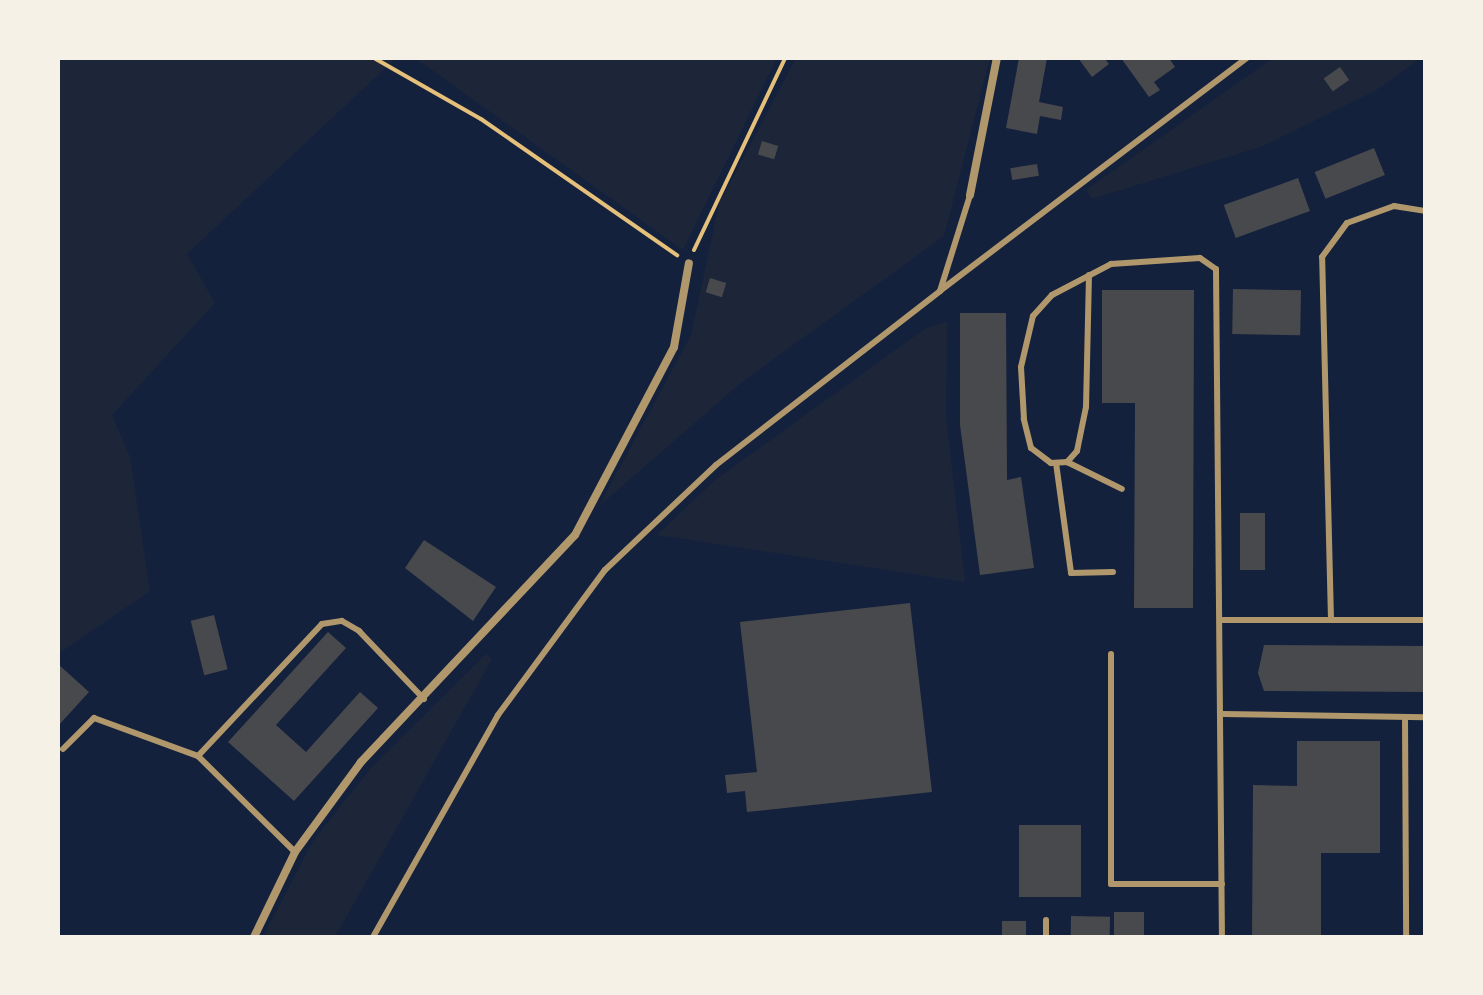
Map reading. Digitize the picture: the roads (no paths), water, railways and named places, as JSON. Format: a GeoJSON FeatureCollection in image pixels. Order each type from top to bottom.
{"type":"FeatureCollection","features":[{"type":"Feature","properties":{"kind":"street"},"geometry":{"type":"LineString","coordinates":[[970,195],[997,58]]}},
{"type":"Feature","properties":{"kind":"street"},"geometry":{"type":"LineString","coordinates":[[254,937],[295,852],[361,762],[424,699],[575,535],[674,347],[689,263]]}},
{"type":"Feature","properties":{"kind":"lane"},"geometry":{"type":"LineString","coordinates":[[373,937],[498,715],[605,570],[716,465],[1247,58]]}},
{"type":"Feature","properties":{"kind":"lane"},"geometry":{"type":"LineString","coordinates":[[940,291],[970,195]]}},
{"type":"Feature","properties":{"kind":"lane"},"geometry":{"type":"LineString","coordinates":[[1331,620],[1322,257],[1347,223],[1394,206],[1425,211]]}},
{"type":"Feature","properties":{"kind":"lane"},"geometry":{"type":"LineString","coordinates":[[1122,489],[1067,462],[1056,463],[1031,448],[1024,341],[1052,295],[1111,264],[1171,257],[1200,258],[1216,269],[1223,620],[1222,937]]}},
{"type":"Feature","properties":{"kind":"lane"},"geometry":{"type":"LineString","coordinates":[[1067,462],[1077,451],[1086,407],[1089,275]]}},
{"type":"Feature","properties":{"kind":"lane"},"geometry":{"type":"LineString","coordinates":[[1056,463],[1071,573],[1113,572]]}},
{"type":"Feature","properties":{"kind":"lane"},"geometry":{"type":"LineString","coordinates":[[1223,620],[1425,620]]}},
{"type":"Feature","properties":{"kind":"lane"},"geometry":{"type":"LineString","coordinates":[[198,756],[322,624],[342,621],[359,631],[424,699]]}},
{"type":"Feature","properties":{"kind":"lane"},"geometry":{"type":"LineString","coordinates":[[1111,654],[1111,884],[1222,884]]}},
{"type":"Feature","properties":{"kind":"lane"},"geometry":{"type":"LineString","coordinates":[[1223,714],[1425,717]]}},
{"type":"Feature","properties":{"kind":"lane"},"geometry":{"type":"LineString","coordinates":[[1405,717],[1406,937]]}},
{"type":"Feature","properties":{"kind":"lane"},"geometry":{"type":"LineString","coordinates":[[63,749],[94,718],[198,756],[295,852]]}},
{"type":"Feature","properties":{"kind":"lane"},"geometry":{"type":"LineString","coordinates":[[1046,920],[1046,937]]}}]}
